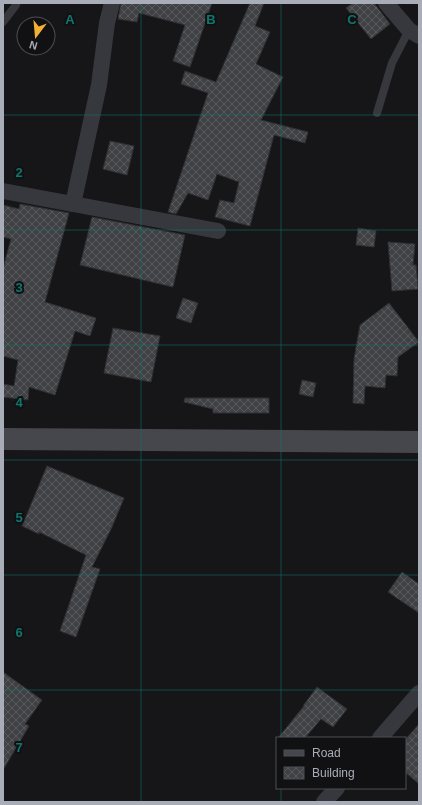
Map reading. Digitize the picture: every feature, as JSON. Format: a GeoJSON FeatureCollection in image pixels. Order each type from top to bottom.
{"type":"FeatureCollection","features":[{"type":"Feature","properties":{"kind":"main road"},"geometry":{"type":"LineString","coordinates":[[3,439],[419,442]]}},
{"type":"Feature","properties":{"kind":"street"},"geometry":{"type":"LineString","coordinates":[[73,204],[99,85],[107,23],[112,3]]}},
{"type":"Feature","properties":{"kind":"street"},"geometry":{"type":"LineString","coordinates":[[386,3],[414,33]]}},
{"type":"Feature","properties":{"kind":"street"},"geometry":{"type":"LineString","coordinates":[[3,190],[218,231]]}},
{"type":"Feature","properties":{"kind":"street"},"geometry":{"type":"LineString","coordinates":[[381,737],[419,693]]}},
{"type":"Feature","properties":{"kind":"street"},"geometry":{"type":"LineString","coordinates":[[324,802],[335,789]]}},
{"type":"Feature","properties":{"kind":"lane"},"geometry":{"type":"LineString","coordinates":[[3,22],[16,5]]}},
{"type":"Feature","properties":{"kind":"lane"},"geometry":{"type":"LineString","coordinates":[[377,113],[392,63],[414,33]]}},
{"type":"Feature","properties":{"kind":"building"},"geometry":{"type":"Polygon","coordinates":[[[121,3],[212,3],[190,67],[173,61],[185,25],[139,13],[137,22],[118,19],[121,3]]]}},
{"type":"Feature","properties":{"kind":"building"},"geometry":{"type":"Polygon","coordinates":[[[250,3],[264,3],[255,26],[270,32],[256,64],[283,77],[261,120],[308,132],[305,143],[274,135],[250,226],[215,217],[220,200],[234,203],[239,182],[217,174],[208,200],[188,193],[176,214],[168,212],[208,93],[181,84],[185,71],[216,82],[250,3]]]}},
{"type":"Feature","properties":{"kind":"building"},"geometry":{"type":"Polygon","coordinates":[[[353,3],[374,3],[390,24],[371,39],[346,8],[353,3]]]}},
{"type":"Feature","properties":{"kind":"building"},"geometry":{"type":"Polygon","coordinates":[[[110,141],[134,146],[127,175],[103,169],[110,141]]]}},
{"type":"Feature","properties":{"kind":"building"},"geometry":{"type":"Polygon","coordinates":[[[20,204],[69,213],[45,302],[96,318],[90,336],[75,331],[55,395],[29,387],[28,400],[3,397],[3,384],[14,386],[18,360],[3,356],[3,268],[11,239],[3,237],[3,205],[19,209],[20,204]]]}},
{"type":"Feature","properties":{"kind":"building"},"geometry":{"type":"Polygon","coordinates":[[[92,217],[185,235],[173,287],[80,265],[92,217]]]}},
{"type":"Feature","properties":{"kind":"building"},"geometry":{"type":"Polygon","coordinates":[[[358,228],[376,231],[374,247],[356,245],[358,228]]]}},
{"type":"Feature","properties":{"kind":"building"},"geometry":{"type":"Polygon","coordinates":[[[388,242],[415,244],[413,265],[416,265],[418,289],[392,291],[388,242]]]}},
{"type":"Feature","properties":{"kind":"building"},"geometry":{"type":"Polygon","coordinates":[[[183,298],[198,303],[191,323],[176,318],[183,298]]]}},
{"type":"Feature","properties":{"kind":"building"},"geometry":{"type":"Polygon","coordinates":[[[389,303],[419,342],[398,357],[397,376],[386,375],[385,388],[365,386],[364,404],[353,403],[354,359],[360,325],[389,303]]]}},
{"type":"Feature","properties":{"kind":"building"},"geometry":{"type":"Polygon","coordinates":[[[113,328],[160,336],[151,382],[104,373],[113,328]]]}},
{"type":"Feature","properties":{"kind":"building"},"geometry":{"type":"Polygon","coordinates":[[[302,380],[316,383],[313,397],[299,394],[302,380]]]}},
{"type":"Feature","properties":{"kind":"building"},"geometry":{"type":"Polygon","coordinates":[[[185,398],[269,398],[269,413],[213,413],[213,409],[184,402],[185,398]]]}},
{"type":"Feature","properties":{"kind":"building"},"geometry":{"type":"Polygon","coordinates":[[[47,466],[124,498],[112,527],[92,567],[100,569],[76,637],[60,631],[86,555],[39,532],[39,534],[22,526],[47,466]]]}},
{"type":"Feature","properties":{"kind":"building"},"geometry":{"type":"Polygon","coordinates":[[[402,572],[419,584],[419,613],[388,592],[402,572]]]}},
{"type":"Feature","properties":{"kind":"building"},"geometry":{"type":"Polygon","coordinates":[[[3,672],[42,700],[25,724],[29,726],[3,770],[3,672]]]}},
{"type":"Feature","properties":{"kind":"building"},"geometry":{"type":"Polygon","coordinates":[[[317,687],[347,709],[333,727],[321,719],[306,737],[279,737],[317,687]]]}},
{"type":"Feature","properties":{"kind":"building"},"geometry":{"type":"Polygon","coordinates":[[[419,724],[419,784],[406,773],[406,739],[419,724]]]}}]}
